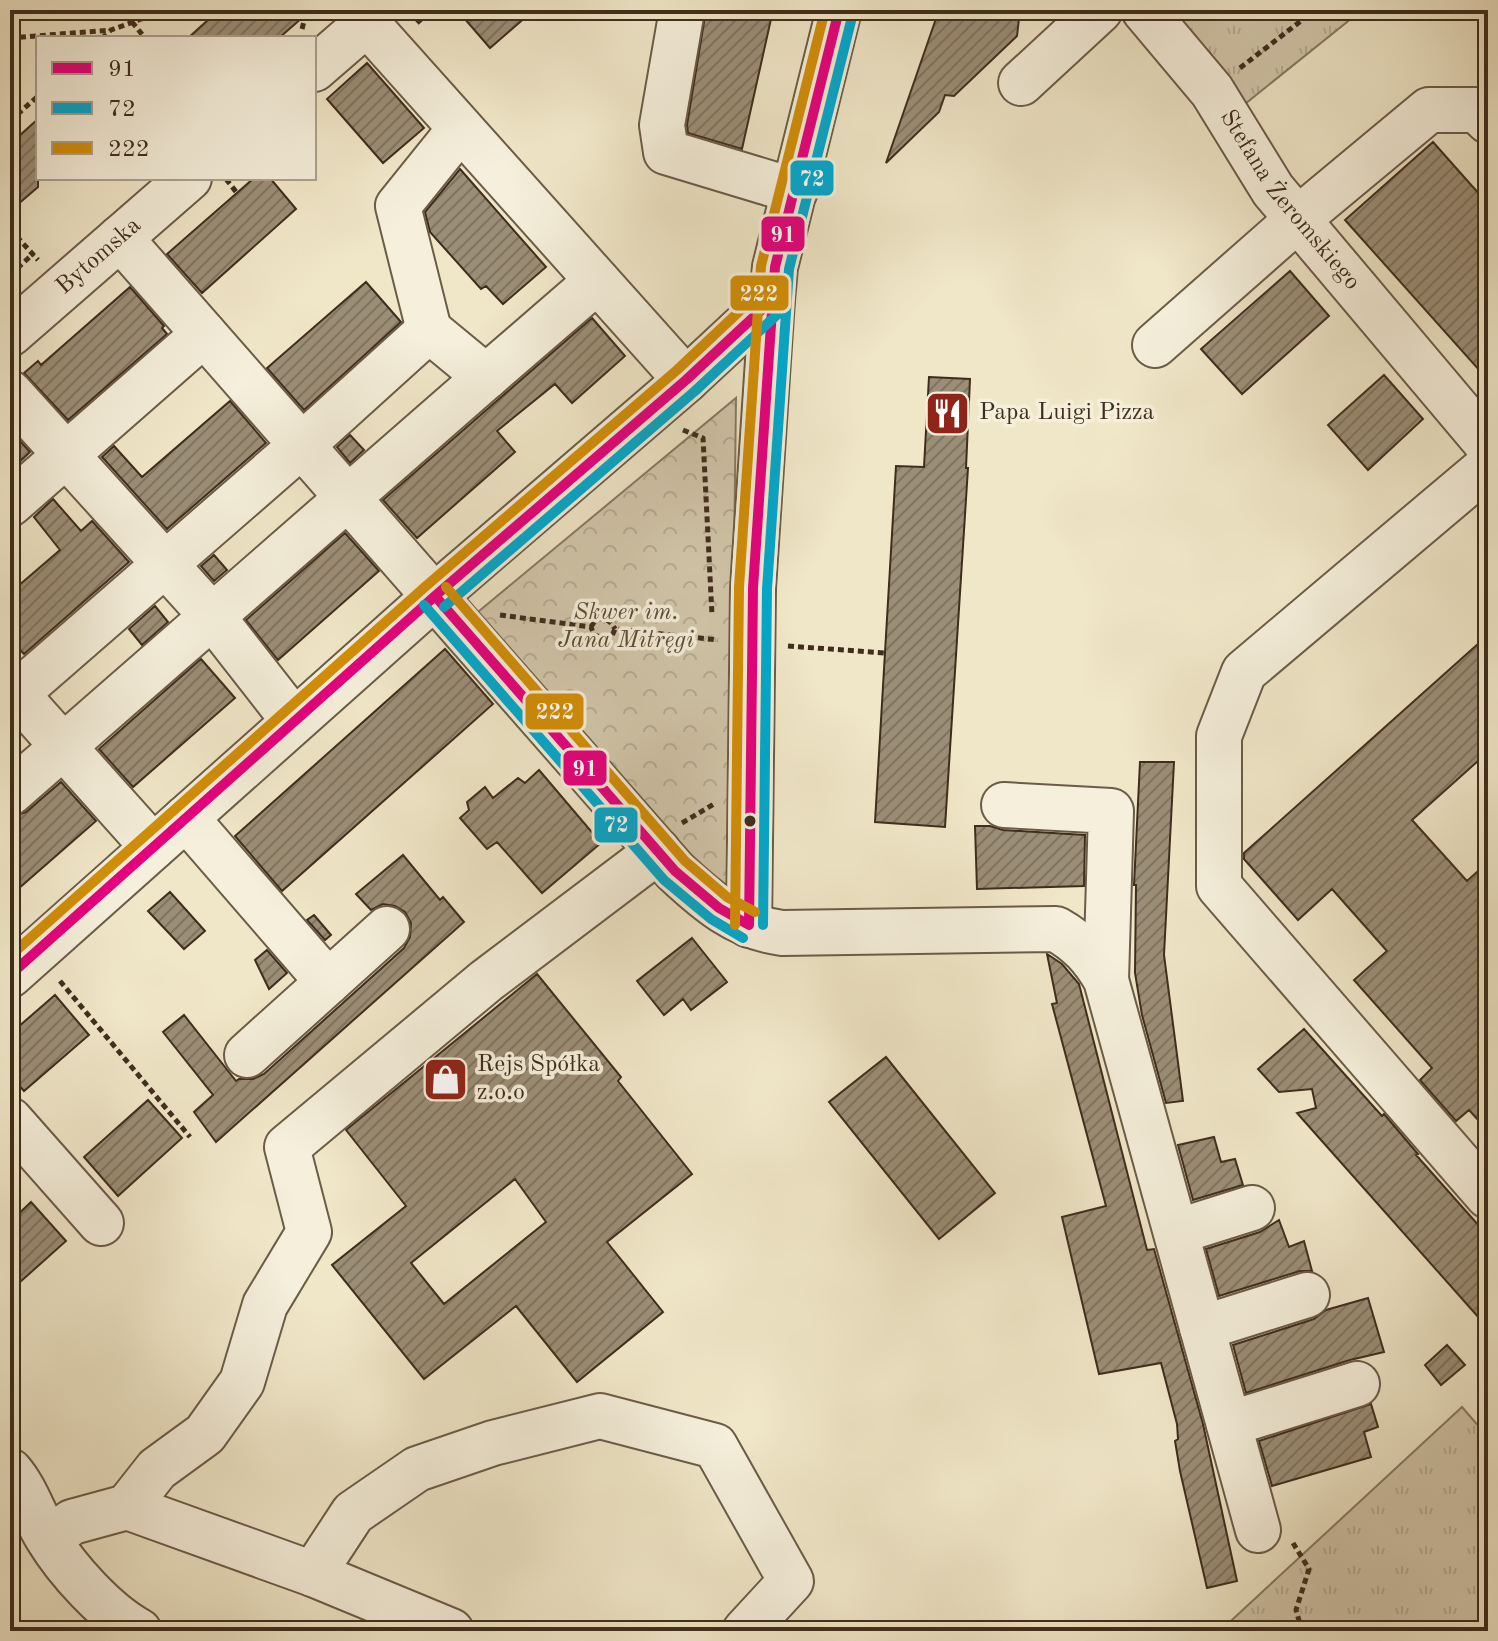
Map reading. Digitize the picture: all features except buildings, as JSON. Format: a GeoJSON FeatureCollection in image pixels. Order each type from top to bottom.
{"type":"FeatureCollection","features":[{"type":"Feature","properties":{"kind":"street"},"geometry":{"type":"LineString","coordinates":[[682,10],[662,125],[666,152],[795,191]]}},
{"type":"Feature","properties":{"kind":"street"},"geometry":{"type":"LineString","coordinates":[[749,925],[750,782],[733,641],[753,588],[775,267],[839,10]]}},
{"type":"Feature","properties":{"kind":"street"},"geometry":{"type":"LineString","coordinates":[[1021,83],[1100,10]]}},
{"type":"Feature","properties":{"kind":"street","name":"Stefana Żeromskiego"},"geometry":{"type":"LineString","coordinates":[[1144,10],[1212,91],[1273,190],[1488,445]]}},
{"type":"Feature","properties":{"kind":"street"},"geometry":{"type":"LineString","coordinates":[[316,67],[361,17],[686,380]]}},
{"type":"Feature","properties":{"kind":"street"},"geometry":{"type":"LineString","coordinates":[[1155,345],[1298,219],[1429,110],[1477,110],[1488,121]]}},
{"type":"Feature","properties":{"kind":"street"},"geometry":{"type":"LineString","coordinates":[[460,129],[398,206],[429,330],[486,377]]}},
{"type":"Feature","properties":{"kind":"street","name":"Bytomska"},"geometry":{"type":"LineString","coordinates":[[10,334],[187,180]]}},
{"type":"Feature","properties":{"kind":"street"},"geometry":{"type":"LineString","coordinates":[[120,238],[654,847],[705,899],[732,918],[760,930],[782,933],[1056,929],[1094,958],[1106,980],[1258,1530]]}},
{"type":"Feature","properties":{"kind":"street"},"geometry":{"type":"LineString","coordinates":[[10,793],[597,281]]}},
{"type":"Feature","properties":{"kind":"street"},"geometry":{"type":"LineString","coordinates":[[31,973],[153,847],[435,596],[686,380],[772,300]]}},
{"type":"Feature","properties":{"kind":"street"},"geometry":{"type":"LineString","coordinates":[[153,847],[13,690],[166,564],[429,330]]}},
{"type":"Feature","properties":{"kind":"street"},"geometry":{"type":"LineString","coordinates":[[10,504],[204,334]]}},
{"type":"Feature","properties":{"kind":"street"},"geometry":{"type":"LineString","coordinates":[[10,393],[212,616],[294,721]]}},
{"type":"Feature","properties":{"kind":"street"},"geometry":{"type":"LineString","coordinates":[[1488,466],[1244,672],[1219,736],[1219,886],[1488,1196]]}},
{"type":"Feature","properties":{"kind":"street"},"geometry":{"type":"LineString","coordinates":[[1004,805],[1111,811],[1106,980]]}},
{"type":"Feature","properties":{"kind":"street"},"geometry":{"type":"LineString","coordinates":[[186,818],[328,982]]}},
{"type":"Feature","properties":{"kind":"street"},"geometry":{"type":"LineString","coordinates":[[127,1507],[157,1469],[205,1434],[242,1382],[265,1305],[309,1232],[287,1147],[486,981],[654,847]]}},
{"type":"Feature","properties":{"kind":"street"},"geometry":{"type":"LineString","coordinates":[[247,1055],[387,929]]}},
{"type":"Feature","properties":{"kind":"street"},"geometry":{"type":"LineString","coordinates":[[10,1120],[101,1223]]}},
{"type":"Feature","properties":{"kind":"street"},"geometry":{"type":"LineString","coordinates":[[1176,1232],[1252,1208]]}},
{"type":"Feature","properties":{"kind":"street"},"geometry":{"type":"LineString","coordinates":[[1202,1328],[1307,1295]]}},
{"type":"Feature","properties":{"kind":"street"},"geometry":{"type":"LineString","coordinates":[[1229,1424],[1357,1384]]}},
{"type":"Feature","properties":{"kind":"street"},"geometry":{"type":"LineString","coordinates":[[313,1574],[353,1513],[417,1469],[493,1443],[600,1416],[715,1446],[791,1581],[745,1631]]}},
{"type":"Feature","properties":{"kind":"street"},"geometry":{"type":"LineString","coordinates":[[10,1471],[49,1539],[86,1585],[122,1622],[139,1631]]}},
{"type":"Feature","properties":{"kind":"street"},"geometry":{"type":"LineString","coordinates":[[49,1539],[72,1522],[127,1507],[313,1574],[451,1631]]}},
{"type":"Feature","properties":{"kind":"path"},"geometry":{"type":"LineString","coordinates":[[10,38],[111,30],[166,10]]}},
{"type":"Feature","properties":{"kind":"path"},"geometry":{"type":"LineString","coordinates":[[1212,91],[1315,10]]}},
{"type":"Feature","properties":{"kind":"path"},"geometry":{"type":"LineString","coordinates":[[132,22],[143,36]]}},
{"type":"Feature","properties":{"kind":"path"},"geometry":{"type":"LineString","coordinates":[[104,36],[111,30]]}},
{"type":"Feature","properties":{"kind":"path"},"geometry":{"type":"LineString","coordinates":[[10,121],[36,98]]}},
{"type":"Feature","properties":{"kind":"path"},"geometry":{"type":"LineString","coordinates":[[227,180],[237,193]]}},
{"type":"Feature","properties":{"kind":"path"},"geometry":{"type":"LineString","coordinates":[[10,275],[33,254]]}},
{"type":"Feature","properties":{"kind":"path"},"geometry":{"type":"LineString","coordinates":[[671,425],[703,438],[733,641]]}},
{"type":"Feature","properties":{"kind":"path"},"geometry":{"type":"LineString","coordinates":[[486,613],[591,627]]}},
{"type":"Feature","properties":{"kind":"path"},"geometry":{"type":"LineString","coordinates":[[605,618],[612,622],[615,629],[612,636],[604,638],[594,635],[591,627],[596,619],[605,618]]}},
{"type":"Feature","properties":{"kind":"path"},"geometry":{"type":"LineString","coordinates":[[615,629],[885,653]]}},
{"type":"Feature","properties":{"kind":"path"},"geometry":{"type":"LineString","coordinates":[[654,847],[750,782]]}},
{"type":"Feature","properties":{"kind":"path"},"geometry":{"type":"LineString","coordinates":[[31,973],[190,1137]]}},
{"type":"Feature","properties":{"kind":"path"},"geometry":{"type":"LineString","coordinates":[[1258,1530],[1290,1539],[1309,1569],[1296,1610],[1302,1631]]}},
{"type":"Feature","properties":{"kind":"green space"},"geometry":{"type":"Polygon","coordinates":[[[1171,10],[1362,10],[1240,108],[1171,10]]]}},
{"type":"Feature","properties":{"kind":"green space","name":"Skwer im. Jana Mitręgi"},"geometry":{"type":"Polygon","coordinates":[[[736,398],[730,888],[700,870],[473,616],[736,398]]]}},
{"type":"Feature","properties":{"kind":"green space"},"geometry":{"type":"Polygon","coordinates":[[[1462,1407],[1488,1437],[1488,1631],[1220,1631],[1462,1407]]]}},
{"type":"Feature","properties":{"kind":"transit line","name":"222"},"geometry":{"type":"LineString","coordinates":[[735,925],[739,587],[761,266],[825,10]]}},
{"type":"Feature","properties":{"kind":"transit line","name":"91"},"geometry":{"type":"LineString","coordinates":[[749,925],[753,588],[775,267],[839,10]]}},
{"type":"Feature","properties":{"kind":"transit line","name":"72"},"geometry":{"type":"LineString","coordinates":[[763,925],[767,589],[789,269],[853,13]]}},
{"type":"Feature","properties":{"kind":"transit line","name":"222"},"geometry":{"type":"LineString","coordinates":[[10,956],[426,586],[677,370],[762,290]]}},
{"type":"Feature","properties":{"kind":"transit line","name":"91"},"geometry":{"type":"LineString","coordinates":[[10,975],[435,596],[686,380],[772,300]]}},
{"type":"Feature","properties":{"kind":"transit line","name":"72"},"geometry":{"type":"LineString","coordinates":[[444,607],[695,391],[782,310]]}},
{"type":"Feature","properties":{"kind":"transit line","name":"222"},"geometry":{"type":"LineString","coordinates":[[446,587],[685,861],[727,897],[755,912]]}},
{"type":"Feature","properties":{"kind":"transit line","name":"91"},"geometry":{"type":"LineString","coordinates":[[435,596],[675,871],[719,908],[749,925]]}},
{"type":"Feature","properties":{"kind":"transit line","name":"72"},"geometry":{"type":"LineString","coordinates":[[424,605],[664,880],[711,919],[743,938]]}},
{"type":"Feature","properties":{"kind":"place","name":"Papa Luigi Pizza"},"geometry":{"type":"Point","coordinates":[948,413]}},
{"type":"Feature","properties":{"kind":"place","name":"Rejs Spółka z.o.o"},"geometry":{"type":"Point","coordinates":[446,1079]}}]}
